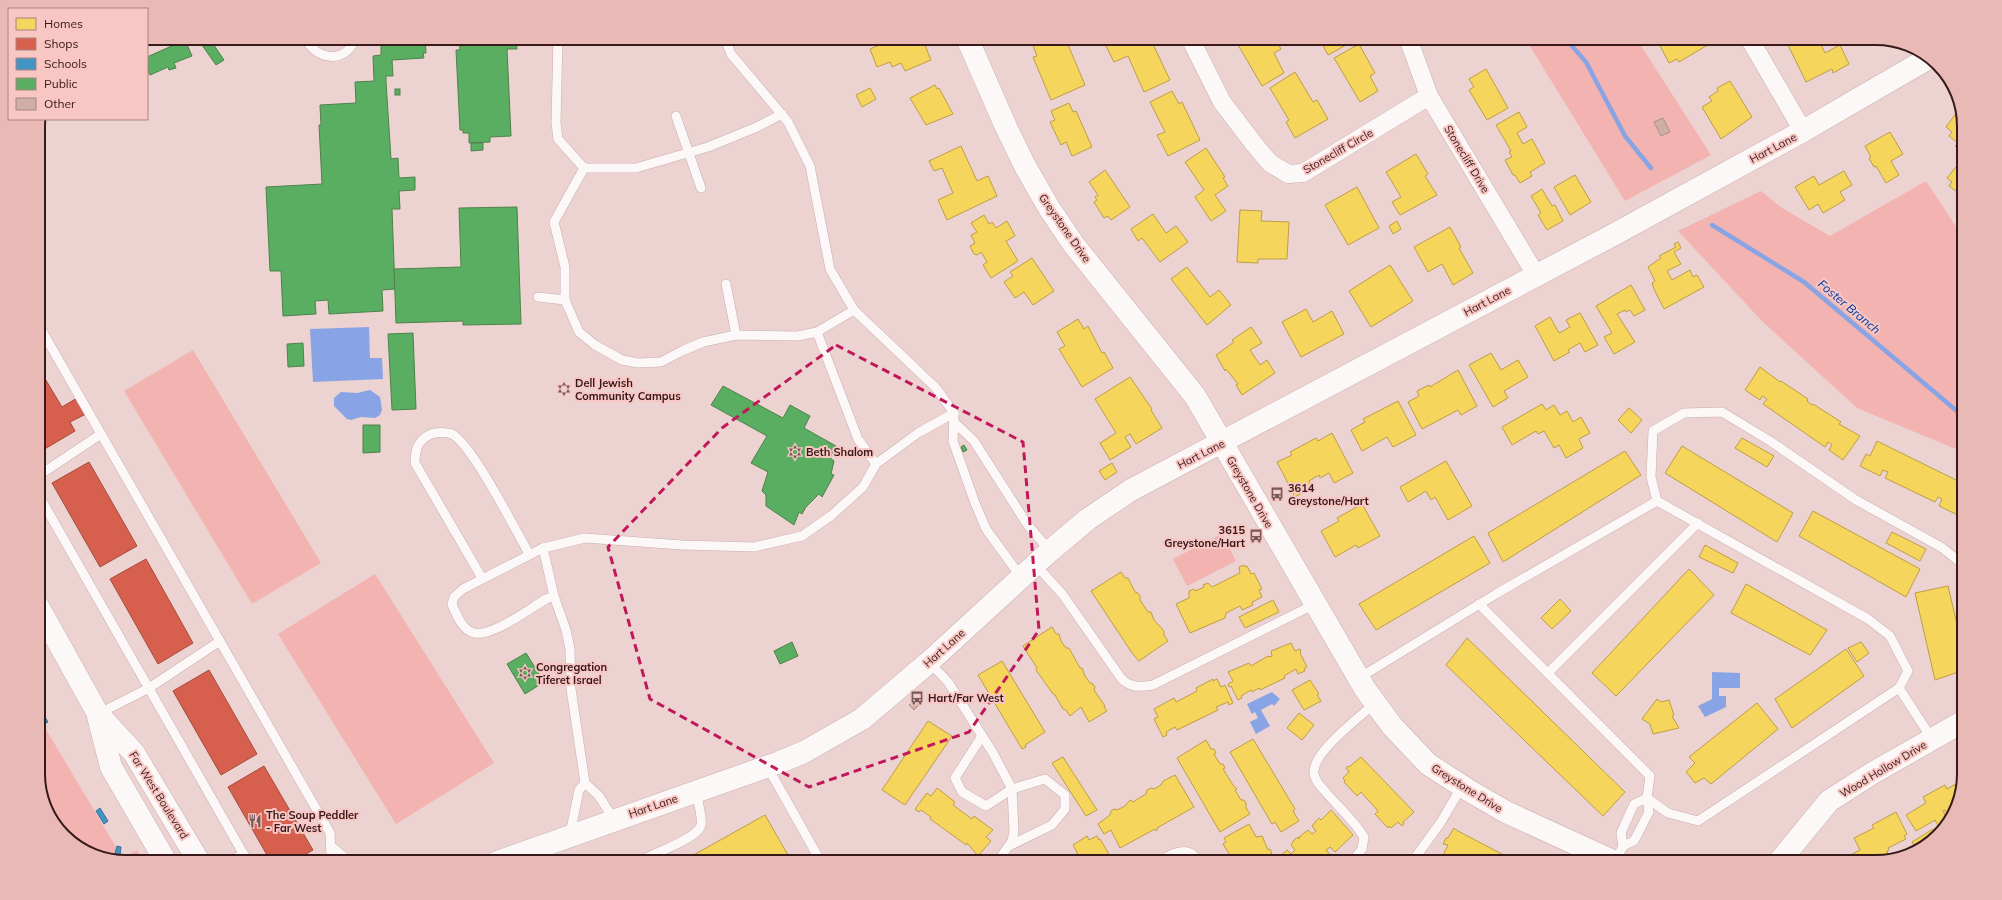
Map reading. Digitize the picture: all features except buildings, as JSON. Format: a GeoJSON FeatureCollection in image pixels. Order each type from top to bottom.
{"type":"FeatureCollection","features":[{"type":"Feature","properties":{"kind":"street","name":"Greystone Drive"},"geometry":{"type":"LineString","coordinates":[[971,45],[1006,127],[1025,166],[1049,208],[1074,245],[1195,396],[1358,679],[1375,704],[1392,726],[1428,764],[1506,812],[1585,855]]}},
{"type":"Feature","properties":{"kind":"street","name":"Stonecliff Circle"},"geometry":{"type":"LineString","coordinates":[[1194,45],[1222,102],[1270,163],[1288,174],[1303,173],[1429,96]]}},
{"type":"Feature","properties":{"kind":"street","name":"Stonecliff Drive"},"geometry":{"type":"LineString","coordinates":[[1411,45],[1429,96],[1536,275]]}},
{"type":"Feature","properties":{"kind":"street"},"geometry":{"type":"LineString","coordinates":[[1753,45],[1803,132]]}},
{"type":"Feature","properties":{"kind":"street","name":"Hart Lane"},"geometry":{"type":"LineString","coordinates":[[516,855],[696,792],[804,752],[862,720],[929,662],[1035,564],[1088,520],[1131,490],[1222,443],[1803,132],[1923,61]]}},
{"type":"Feature","properties":{"kind":"street","name":"Far West Boulevard"},"geometry":{"type":"LineString","coordinates":[[45,619],[98,714],[134,753],[195,855]]}},
{"type":"Feature","properties":{"kind":"street","name":"Far West Boulevard"},"geometry":{"type":"LineString","coordinates":[[98,714],[111,767],[162,855]]}},
{"type":"Feature","properties":{"kind":"street","name":"Wood Hollow Drive"},"geometry":{"type":"LineString","coordinates":[[1785,855],[1829,801],[1871,774],[1957,725]]}},
{"type":"Feature","properties":{"kind":"lane"},"geometry":{"type":"LineString","coordinates":[[311,45],[317,53],[332,57],[338,56],[350,48],[352,45]]}},
{"type":"Feature","properties":{"kind":"lane"},"geometry":{"type":"LineString","coordinates":[[558,45],[556,123],[558,139],[584,168],[636,168],[708,147],[757,127],[782,114]]}},
{"type":"Feature","properties":{"kind":"lane"},"geometry":{"type":"LineString","coordinates":[[728,45],[731,54],[788,122],[810,166],[830,269],[854,310],[936,388],[954,412],[955,424],[953,441],[986,529],[1035,564],[1063,594],[1125,683],[1141,687],[1153,686],[1315,604]]}},
{"type":"Feature","properties":{"kind":"lane"},"geometry":{"type":"LineString","coordinates":[[676,116],[701,188]]}},
{"type":"Feature","properties":{"kind":"lane"},"geometry":{"type":"LineString","coordinates":[[584,168],[574,189],[554,222],[565,267],[565,300],[579,332],[595,345],[622,360],[638,363],[661,362],[703,342],[736,335],[798,336],[817,332],[854,310]]}},
{"type":"Feature","properties":{"kind":"lane"},"geometry":{"type":"LineString","coordinates":[[726,284],[736,335]]}},
{"type":"Feature","properties":{"kind":"lane"},"geometry":{"type":"LineString","coordinates":[[538,297],[565,300]]}},
{"type":"Feature","properties":{"kind":"lane"},"geometry":{"type":"LineString","coordinates":[[817,332],[858,439],[876,464]]}},
{"type":"Feature","properties":{"kind":"lane"},"geometry":{"type":"LineString","coordinates":[[45,336],[330,833],[331,855]]}},
{"type":"Feature","properties":{"kind":"lane"},"geometry":{"type":"LineString","coordinates":[[554,596],[546,599],[488,633],[473,633],[461,623],[452,604],[454,597],[463,589],[529,554],[543,548],[585,538],[682,545],[754,547],[802,536],[832,515],[863,487],[876,464],[918,433],[954,412]]}},
{"type":"Feature","properties":{"kind":"lane"},"geometry":{"type":"LineString","coordinates":[[1657,501],[1652,477],[1653,431],[1684,413],[1722,412],[1770,441],[1856,500],[1941,547],[1957,560]]}},
{"type":"Feature","properties":{"kind":"lane"},"geometry":{"type":"LineString","coordinates":[[955,424],[974,441],[1028,524],[1035,564]]}},
{"type":"Feature","properties":{"kind":"lane"},"geometry":{"type":"LineString","coordinates":[[482,578],[415,463],[415,450],[423,438],[435,432],[452,434],[472,454],[529,554]]}},
{"type":"Feature","properties":{"kind":"lane"},"geometry":{"type":"LineString","coordinates":[[45,471],[101,434]]}},
{"type":"Feature","properties":{"kind":"lane"},"geometry":{"type":"LineString","coordinates":[[1647,798],[1668,813],[1698,821],[1899,688],[1908,671],[1890,636],[1868,619],[1657,501]]}},
{"type":"Feature","properties":{"kind":"lane"},"geometry":{"type":"LineString","coordinates":[[1358,679],[1479,604],[1657,501]]}},
{"type":"Feature","properties":{"kind":"lane"},"geometry":{"type":"LineString","coordinates":[[45,506],[244,854]]}},
{"type":"Feature","properties":{"kind":"lane"},"geometry":{"type":"LineString","coordinates":[[1548,673],[1698,523]]}},
{"type":"Feature","properties":{"kind":"lane"},"geometry":{"type":"LineString","coordinates":[[543,548],[554,596],[566,630],[570,649],[571,689],[585,783],[599,796],[614,820]]}},
{"type":"Feature","properties":{"kind":"lane"},"geometry":{"type":"LineString","coordinates":[[1479,604],[1650,776],[1647,798],[1649,812],[1634,841],[1620,855]]}},
{"type":"Feature","properties":{"kind":"lane"},"geometry":{"type":"LineString","coordinates":[[98,714],[149,688],[220,641]]}},
{"type":"Feature","properties":{"kind":"lane"},"geometry":{"type":"LineString","coordinates":[[929,662],[948,682],[982,736],[1012,789],[1014,832],[1009,846],[1002,855]]}},
{"type":"Feature","properties":{"kind":"lane"},"geometry":{"type":"LineString","coordinates":[[1899,688],[1932,739]]}},
{"type":"Feature","properties":{"kind":"lane"},"geometry":{"type":"LineString","coordinates":[[1358,855],[1362,850],[1364,836],[1354,822],[1324,790],[1314,776],[1314,769],[1318,758],[1328,747],[1375,704]]}},
{"type":"Feature","properties":{"kind":"lane"},"geometry":{"type":"LineString","coordinates":[[982,736],[955,778],[962,792],[986,806],[1012,789],[1045,779],[1065,795],[1065,809],[1052,825],[1009,846]]}},
{"type":"Feature","properties":{"kind":"lane"},"geometry":{"type":"LineString","coordinates":[[767,766],[817,855]]}},
{"type":"Feature","properties":{"kind":"lane"},"geometry":{"type":"LineString","coordinates":[[569,836],[579,790],[585,783]]}},
{"type":"Feature","properties":{"kind":"lane"},"geometry":{"type":"LineString","coordinates":[[1417,855],[1441,822],[1462,786]]}},
{"type":"Feature","properties":{"kind":"lane"},"geometry":{"type":"LineString","coordinates":[[652,855],[691,837],[701,825],[696,792]]}},
{"type":"Feature","properties":{"kind":"lane"},"geometry":{"type":"LineString","coordinates":[[1618,855],[1620,833],[1634,804],[1647,798]]}},
{"type":"Feature","properties":{"kind":"lane"},"geometry":{"type":"LineString","coordinates":[[330,846],[341,855]]}},
{"type":"Feature","properties":{"kind":"lane"},"geometry":{"type":"LineString","coordinates":[[1171,855],[1186,851],[1194,855]]}},
{"type":"Feature","properties":{"kind":"highlighted area"},"geometry":{"type":"Polygon","coordinates":[[[836,345],[1023,442],[1039,630],[969,732],[809,787],[650,699],[608,547],[722,428],[836,345]]]}},
{"type":"Feature","properties":{"kind":"shaded area"},"geometry":{"type":"Polygon","coordinates":[[[1529,45],[1640,45],[1711,155],[1625,201],[1529,45]]]}},
{"type":"Feature","properties":{"kind":"shaded area"},"geometry":{"type":"Polygon","coordinates":[[[1926,181],[1957,228],[1957,450],[1857,408],[1762,321],[1678,231],[1761,191],[1782,208],[1830,236],[1926,181]]]}},
{"type":"Feature","properties":{"kind":"shaded area"},"geometry":{"type":"Polygon","coordinates":[[[193,350],[321,563],[252,604],[124,391],[193,350]]]}},
{"type":"Feature","properties":{"kind":"shaded area"},"geometry":{"type":"Polygon","coordinates":[[[1222,534],[1236,561],[1187,586],[1173,559],[1222,534]]]}},
{"type":"Feature","properties":{"kind":"shaded area"},"geometry":{"type":"Polygon","coordinates":[[[375,574],[494,763],[396,824],[278,634],[375,574]]]}},
{"type":"Feature","properties":{"kind":"shaded area"},"geometry":{"type":"Polygon","coordinates":[[[45,728],[116,847],[116,854],[100,851],[85,844],[65,827],[53,810],[49,800],[46,780],[45,728]]]}},
{"type":"Feature","properties":{"kind":"shaded area"},"geometry":{"type":"Polygon","coordinates":[[[137,850],[140,855],[128,855],[137,850]]]}},
{"type":"Feature","properties":{"kind":"water"},"geometry":{"type":"Polygon","coordinates":[[[369,327],[370,358],[382,358],[383,379],[313,382],[310,329],[369,327]]]}},
{"type":"Feature","properties":{"kind":"water"},"geometry":{"type":"Polygon","coordinates":[[[370,390],[380,397],[382,410],[380,415],[375,418],[361,417],[351,420],[347,419],[334,406],[334,398],[341,392],[357,393],[370,390]]]}},
{"type":"Feature","properties":{"kind":"water"},"geometry":{"type":"Polygon","coordinates":[[[1712,672],[1740,673],[1740,688],[1719,688],[1719,696],[1726,696],[1726,707],[1705,717],[1698,706],[1712,699],[1712,672]]]}},
{"type":"Feature","properties":{"kind":"water"},"geometry":{"type":"Polygon","coordinates":[[[1272,692],[1280,699],[1274,706],[1272,704],[1261,710],[1270,726],[1256,734],[1250,722],[1258,718],[1255,712],[1252,714],[1247,704],[1272,692]]]}},
{"type":"Feature","properties":{"kind":"waterway","name":"Foster Branch"},"geometry":{"type":"LineString","coordinates":[[1571,45],[1586,62],[1625,136],[1651,168]]}},
{"type":"Feature","properties":{"kind":"waterway","name":"Foster Branch"},"geometry":{"type":"LineString","coordinates":[[1712,225],[1804,282],[1957,411]]}},
{"type":"Feature","properties":{"kind":"place","name":"Dell Jewish Community Campus"},"geometry":{"type":"Point","coordinates":[564,389]}},
{"type":"Feature","properties":{"kind":"place","name":"Beth Shalom"},"geometry":{"type":"Point","coordinates":[795,452]}},
{"type":"Feature","properties":{"kind":"place","name":"3614 Greystone/Hart"},"geometry":{"type":"Point","coordinates":[1277,494]}},
{"type":"Feature","properties":{"kind":"place","name":"3615 Greystone/Hart"},"geometry":{"type":"Point","coordinates":[1256,536]}},
{"type":"Feature","properties":{"kind":"place","name":"Congregation Tiferet Israel"},"geometry":{"type":"Point","coordinates":[525,673]}},
{"type":"Feature","properties":{"kind":"place","name":"Hart/Far West"},"geometry":{"type":"Point","coordinates":[917,698]}},
{"type":"Feature","properties":{"kind":"place","name":"The Soup Peddler - Far West"},"geometry":{"type":"Point","coordinates":[255,821]}}]}
